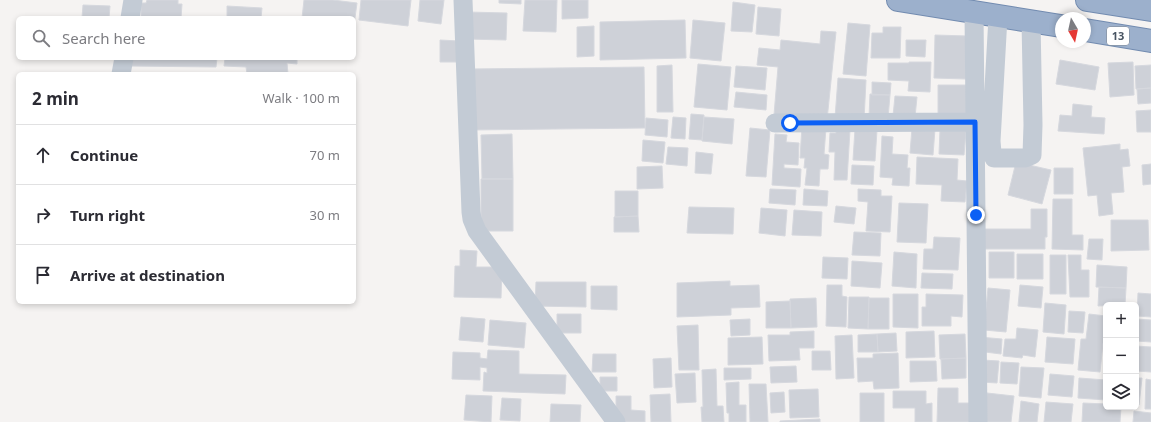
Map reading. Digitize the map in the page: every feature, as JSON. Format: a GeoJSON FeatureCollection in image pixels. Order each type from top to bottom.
{"type":"FeatureCollection","features":[{"type":"Feature","properties":{"kind":"highway"},"geometry":{"type":"LineString","coordinates":[[898,0],[1055,25]]}},
{"type":"Feature","properties":{"kind":"highway"},"geometry":{"type":"LineString","coordinates":[[1088,0],[1151,10]]}},
{"type":"Feature","properties":{"kind":"highway","name":"13"},"geometry":{"type":"LineString","coordinates":[[1091,31],[1151,41]]}},
{"type":"Feature","properties":{"kind":"street"},"geometry":{"type":"LineString","coordinates":[[130,16],[133,0]]}},
{"type":"Feature","properties":{"kind":"street"},"geometry":{"type":"LineString","coordinates":[[462,0],[471,212],[474,226],[616,422]]}},
{"type":"Feature","properties":{"kind":"street"},"geometry":{"type":"LineString","coordinates":[[974,12],[978,422]]}},
{"type":"Feature","properties":{"kind":"street"},"geometry":{"type":"LineString","coordinates":[[998,17],[992,141],[992,153],[994,158],[1025,158],[1032,155],[1033,125],[1031,21]]}},
{"type":"Feature","properties":{"kind":"street"},"geometry":{"type":"LineString","coordinates":[[121,72],[124,60]]}},
{"type":"Feature","properties":{"kind":"street"},"geometry":{"type":"LineString","coordinates":[[775,123],[975,122]]}},
{"type":"Feature","properties":{"kind":"building"},"geometry":{"type":"Polygon","coordinates":[[[147,0],[178,0],[178,4],[182,4],[181,16],[141,16],[141,3],[146,3],[147,0]]]}},
{"type":"Feature","properties":{"kind":"building"},"geometry":{"type":"Polygon","coordinates":[[[304,0],[333,0],[357,3],[355,16],[302,16],[304,0]]]}},
{"type":"Feature","properties":{"kind":"building"},"geometry":{"type":"Polygon","coordinates":[[[361,0],[411,0],[408,26],[359,20],[361,0]]]}},
{"type":"Feature","properties":{"kind":"building"},"geometry":{"type":"Polygon","coordinates":[[[420,0],[444,0],[441,24],[418,21],[420,0]]]}},
{"type":"Feature","properties":{"kind":"building"},"geometry":{"type":"Polygon","coordinates":[[[499,0],[521,0],[521,4],[499,3],[499,0]]]}},
{"type":"Feature","properties":{"kind":"building"},"geometry":{"type":"Polygon","coordinates":[[[525,0],[557,0],[556,32],[523,31],[525,0]]]}},
{"type":"Feature","properties":{"kind":"building"},"geometry":{"type":"Polygon","coordinates":[[[562,0],[588,0],[588,18],[562,19],[562,0]]]}},
{"type":"Feature","properties":{"kind":"building"},"geometry":{"type":"Polygon","coordinates":[[[733,2],[755,5],[752,32],[731,31],[733,2]]]}},
{"type":"Feature","properties":{"kind":"building"},"geometry":{"type":"Polygon","coordinates":[[[83,5],[110,6],[109,16],[82,16],[83,5]]]}},
{"type":"Feature","properties":{"kind":"building"},"geometry":{"type":"Polygon","coordinates":[[[227,6],[262,8],[261,16],[227,16],[227,6]]]}},
{"type":"Feature","properties":{"kind":"building"},"geometry":{"type":"Polygon","coordinates":[[[758,7],[781,9],[779,36],[756,34],[758,7]]]}},
{"type":"Feature","properties":{"kind":"building"},"geometry":{"type":"Polygon","coordinates":[[[467,12],[507,13],[506,40],[467,39],[467,12]]]}},
{"type":"Feature","properties":{"kind":"building"},"geometry":{"type":"Polygon","coordinates":[[[685,20],[686,58],[600,60],[600,22],[685,20]]]}},
{"type":"Feature","properties":{"kind":"building"},"geometry":{"type":"Polygon","coordinates":[[[693,20],[725,23],[721,61],[690,58],[693,20]]]}},
{"type":"Feature","properties":{"kind":"building"},"geometry":{"type":"Polygon","coordinates":[[[848,23],[870,25],[866,76],[843,74],[848,23]]]}},
{"type":"Feature","properties":{"kind":"building"},"geometry":{"type":"Polygon","coordinates":[[[594,26],[594,56],[577,57],[577,27],[594,26]]]}},
{"type":"Feature","properties":{"kind":"building"},"geometry":{"type":"Polygon","coordinates":[[[883,27],[901,27],[900,58],[871,58],[872,33],[883,33],[883,27]]]}},
{"type":"Feature","properties":{"kind":"building"},"geometry":{"type":"Polygon","coordinates":[[[821,31],[836,32],[827,120],[774,115],[778,67],[757,65],[759,48],[780,50],[781,40],[820,44],[821,31]]]}},
{"type":"Feature","properties":{"kind":"building"},"geometry":{"type":"Polygon","coordinates":[[[935,35],[967,36],[966,79],[934,78],[935,35]]]}},
{"type":"Feature","properties":{"kind":"building"},"geometry":{"type":"Polygon","coordinates":[[[440,40],[459,41],[459,62],[440,62],[440,40]]]}},
{"type":"Feature","properties":{"kind":"building"},"geometry":{"type":"Polygon","coordinates":[[[906,40],[926,40],[925,57],[906,56],[906,40]]]}},
{"type":"Feature","properties":{"kind":"building"},"geometry":{"type":"Polygon","coordinates":[[[131,60],[217,60],[216,67],[131,66],[131,60]]]}},
{"type":"Feature","properties":{"kind":"building"},"geometry":{"type":"Polygon","coordinates":[[[225,60],[297,60],[297,64],[287,63],[288,72],[247,72],[246,67],[224,66],[225,60]]]}},
{"type":"Feature","properties":{"kind":"building"},"geometry":{"type":"Polygon","coordinates":[[[1060,60],[1099,67],[1095,90],[1056,84],[1060,60]]]}},
{"type":"Feature","properties":{"kind":"building"},"geometry":{"type":"Polygon","coordinates":[[[931,62],[930,92],[908,91],[909,81],[888,80],[888,63],[931,62]]]}},
{"type":"Feature","properties":{"kind":"building"},"geometry":{"type":"Polygon","coordinates":[[[1133,62],[1134,95],[1110,97],[1108,63],[1133,62]]]}},
{"type":"Feature","properties":{"kind":"building"},"geometry":{"type":"Polygon","coordinates":[[[698,64],[731,67],[727,110],[694,107],[698,64]]]}},
{"type":"Feature","properties":{"kind":"building"},"geometry":{"type":"Polygon","coordinates":[[[672,65],[673,112],[657,112],[657,66],[672,65]]]}},
{"type":"Feature","properties":{"kind":"building"},"geometry":{"type":"Polygon","coordinates":[[[1151,65],[1151,88],[1136,89],[1135,66],[1151,65]]]}},
{"type":"Feature","properties":{"kind":"building"},"geometry":{"type":"Polygon","coordinates":[[[736,66],[767,68],[765,90],[734,87],[736,66]]]}},
{"type":"Feature","properties":{"kind":"building"},"geometry":{"type":"Polygon","coordinates":[[[644,67],[645,128],[471,130],[470,69],[644,67]]]}},
{"type":"Feature","properties":{"kind":"building"},"geometry":{"type":"Polygon","coordinates":[[[838,78],[866,80],[864,120],[835,118],[838,78]]]}},
{"type":"Feature","properties":{"kind":"building"},"geometry":{"type":"Polygon","coordinates":[[[872,82],[891,83],[890,95],[872,95],[872,82]]]}},
{"type":"Feature","properties":{"kind":"building"},"geometry":{"type":"Polygon","coordinates":[[[938,85],[968,85],[968,114],[938,114],[938,85]]]}},
{"type":"Feature","properties":{"kind":"building"},"geometry":{"type":"Polygon","coordinates":[[[1151,88],[1151,103],[1138,104],[1137,89],[1151,88]]]}},
{"type":"Feature","properties":{"kind":"building"},"geometry":{"type":"Polygon","coordinates":[[[736,92],[767,95],[766,110],[734,107],[736,92]]]}},
{"type":"Feature","properties":{"kind":"building"},"geometry":{"type":"Polygon","coordinates":[[[870,94],[890,95],[888,118],[869,117],[870,94]]]}},
{"type":"Feature","properties":{"kind":"building"},"geometry":{"type":"Polygon","coordinates":[[[895,96],[917,97],[915,117],[893,116],[895,96]]]}},
{"type":"Feature","properties":{"kind":"building"},"geometry":{"type":"Polygon","coordinates":[[[1073,104],[1092,106],[1091,117],[1105,118],[1104,134],[1058,131],[1060,115],[1072,116],[1073,104]]]}},
{"type":"Feature","properties":{"kind":"building"},"geometry":{"type":"Polygon","coordinates":[[[1151,110],[1151,132],[1137,132],[1136,111],[1151,110]]]}},
{"type":"Feature","properties":{"kind":"building"},"geometry":{"type":"Polygon","coordinates":[[[691,114],[704,115],[702,140],[689,139],[691,114]]]}},
{"type":"Feature","properties":{"kind":"building"},"geometry":{"type":"Polygon","coordinates":[[[673,117],[686,118],[685,139],[671,138],[673,117]]]}},
{"type":"Feature","properties":{"kind":"building"},"geometry":{"type":"Polygon","coordinates":[[[704,117],[734,119],[732,144],[702,141],[704,117]]]}},
{"type":"Feature","properties":{"kind":"building"},"geometry":{"type":"Polygon","coordinates":[[[646,118],[668,120],[667,137],[645,135],[646,118]]]}},
{"type":"Feature","properties":{"kind":"building"},"geometry":{"type":"Polygon","coordinates":[[[802,126],[826,128],[824,154],[829,155],[828,169],[820,169],[819,186],[805,185],[807,168],[804,168],[805,158],[800,158],[802,126]]]}},
{"type":"Feature","properties":{"kind":"building"},"geometry":{"type":"Polygon","coordinates":[[[750,128],[770,130],[766,177],[746,176],[750,128]]]}},
{"type":"Feature","properties":{"kind":"building"},"geometry":{"type":"Polygon","coordinates":[[[912,128],[935,129],[933,155],[910,153],[912,128]]]}},
{"type":"Feature","properties":{"kind":"building"},"geometry":{"type":"Polygon","coordinates":[[[836,129],[850,130],[847,180],[834,180],[835,152],[829,152],[830,133],[836,133],[836,129]]]}},
{"type":"Feature","properties":{"kind":"building"},"geometry":{"type":"Polygon","coordinates":[[[855,129],[877,130],[875,161],[853,160],[855,129]]]}},
{"type":"Feature","properties":{"kind":"building"},"geometry":{"type":"Polygon","coordinates":[[[940,130],[966,131],[964,155],[939,154],[940,130]]]}},
{"type":"Feature","properties":{"kind":"building"},"geometry":{"type":"Polygon","coordinates":[[[512,134],[513,179],[482,179],[481,135],[512,134]]]}},
{"type":"Feature","properties":{"kind":"building"},"geometry":{"type":"Polygon","coordinates":[[[775,134],[787,135],[786,142],[799,143],[798,165],[784,164],[784,168],[801,169],[800,187],[772,185],[775,134]]]}},
{"type":"Feature","properties":{"kind":"building"},"geometry":{"type":"Polygon","coordinates":[[[882,136],[893,137],[892,154],[908,155],[907,168],[910,168],[909,186],[892,185],[893,178],[880,177],[882,136]]]}},
{"type":"Feature","properties":{"kind":"building"},"geometry":{"type":"Polygon","coordinates":[[[643,140],[665,142],[663,163],[642,161],[643,140]]]}},
{"type":"Feature","properties":{"kind":"building"},"geometry":{"type":"Polygon","coordinates":[[[1120,144],[1120,150],[1128,149],[1130,166],[1122,167],[1124,192],[1111,193],[1113,214],[1099,216],[1097,195],[1088,196],[1083,148],[1120,144]]]}},
{"type":"Feature","properties":{"kind":"building"},"geometry":{"type":"Polygon","coordinates":[[[668,147],[688,148],[687,166],[666,164],[668,147]]]}},
{"type":"Feature","properties":{"kind":"building"},"geometry":{"type":"Polygon","coordinates":[[[696,152],[713,154],[711,174],[695,173],[696,152]]]}},
{"type":"Feature","properties":{"kind":"building"},"geometry":{"type":"Polygon","coordinates":[[[917,157],[958,159],[957,180],[967,181],[965,202],[941,201],[942,185],[916,184],[917,157]]]}},
{"type":"Feature","properties":{"kind":"building"},"geometry":{"type":"Polygon","coordinates":[[[1016,162],[1051,170],[1042,204],[1008,195],[1016,162]]]}},
{"type":"Feature","properties":{"kind":"building"},"geometry":{"type":"Polygon","coordinates":[[[1151,164],[1151,184],[1143,185],[1142,165],[1151,164]]]}},
{"type":"Feature","properties":{"kind":"building"},"geometry":{"type":"Polygon","coordinates":[[[852,165],[874,166],[873,185],[851,184],[852,165]]]}},
{"type":"Feature","properties":{"kind":"building"},"geometry":{"type":"Polygon","coordinates":[[[662,166],[663,188],[637,189],[637,167],[662,166]]]}},
{"type":"Feature","properties":{"kind":"building"},"geometry":{"type":"Polygon","coordinates":[[[1054,168],[1073,168],[1073,194],[1054,194],[1054,168]]]}},
{"type":"Feature","properties":{"kind":"building"},"geometry":{"type":"Polygon","coordinates":[[[481,179],[513,179],[513,231],[481,231],[481,179]]]}},
{"type":"Feature","properties":{"kind":"building"},"geometry":{"type":"Polygon","coordinates":[[[770,189],[796,190],[795,205],[769,203],[770,189]]]}},
{"type":"Feature","properties":{"kind":"building"},"geometry":{"type":"Polygon","coordinates":[[[804,189],[828,191],[827,206],[803,205],[804,189]]]}},
{"type":"Feature","properties":{"kind":"building"},"geometry":{"type":"Polygon","coordinates":[[[858,189],[881,190],[881,196],[892,196],[890,232],[866,231],[868,202],[858,201],[858,189]]]}},
{"type":"Feature","properties":{"kind":"building"},"geometry":{"type":"Polygon","coordinates":[[[615,191],[638,191],[638,216],[615,217],[615,191]]]}},
{"type":"Feature","properties":{"kind":"building"},"geometry":{"type":"Polygon","coordinates":[[[1053,199],[1072,199],[1072,235],[1083,235],[1083,250],[1052,249],[1053,199]]]}},
{"type":"Feature","properties":{"kind":"building"},"geometry":{"type":"Polygon","coordinates":[[[899,203],[928,204],[926,243],[897,242],[899,203]]]}},
{"type":"Feature","properties":{"kind":"building"},"geometry":{"type":"Polygon","coordinates":[[[836,206],[856,208],[854,224],[834,222],[836,206]]]}},
{"type":"Feature","properties":{"kind":"building"},"geometry":{"type":"Polygon","coordinates":[[[689,207],[734,208],[733,234],[687,233],[689,207]]]}},
{"type":"Feature","properties":{"kind":"building"},"geometry":{"type":"Polygon","coordinates":[[[761,208],[787,210],[785,236],[759,233],[761,208]]]}},
{"type":"Feature","properties":{"kind":"building"},"geometry":{"type":"Polygon","coordinates":[[[1031,209],[1047,209],[1047,237],[1045,237],[1045,249],[980,249],[980,229],[1031,229],[1031,209]]]}},
{"type":"Feature","properties":{"kind":"building"},"geometry":{"type":"Polygon","coordinates":[[[794,210],[822,212],[821,236],[792,235],[794,210]]]}},
{"type":"Feature","properties":{"kind":"building"},"geometry":{"type":"Polygon","coordinates":[[[638,216],[639,232],[614,232],[614,217],[638,216]]]}},
{"type":"Feature","properties":{"kind":"building"},"geometry":{"type":"Polygon","coordinates":[[[1111,220],[1148,220],[1149,250],[1111,251],[1111,220]]]}},
{"type":"Feature","properties":{"kind":"building"},"geometry":{"type":"Polygon","coordinates":[[[854,232],[881,233],[880,256],[852,255],[854,232]]]}},
{"type":"Feature","properties":{"kind":"building"},"geometry":{"type":"Polygon","coordinates":[[[934,237],[960,238],[958,270],[923,269],[924,249],[933,249],[934,237]]]}},
{"type":"Feature","properties":{"kind":"building"},"geometry":{"type":"Polygon","coordinates":[[[1089,239],[1103,239],[1102,260],[1087,259],[1089,239]]]}},
{"type":"Feature","properties":{"kind":"building"},"geometry":{"type":"Polygon","coordinates":[[[460,250],[477,251],[476,267],[502,267],[501,298],[454,297],[455,266],[460,266],[460,250]]]}},
{"type":"Feature","properties":{"kind":"building"},"geometry":{"type":"Polygon","coordinates":[[[894,252],[917,254],[916,288],[892,286],[894,252]]]}},
{"type":"Feature","properties":{"kind":"building"},"geometry":{"type":"Polygon","coordinates":[[[989,252],[1014,252],[1014,278],[989,278],[989,252]]]}},
{"type":"Feature","properties":{"kind":"building"},"geometry":{"type":"Polygon","coordinates":[[[1017,254],[1043,254],[1043,279],[1017,279],[1017,254]]]}},
{"type":"Feature","properties":{"kind":"building"},"geometry":{"type":"Polygon","coordinates":[[[1050,255],[1066,255],[1066,294],[1050,294],[1050,255]]]}},
{"type":"Feature","properties":{"kind":"building"},"geometry":{"type":"Polygon","coordinates":[[[1068,255],[1081,255],[1081,270],[1089,270],[1089,297],[1070,297],[1068,255]]]}},
{"type":"Feature","properties":{"kind":"building"},"geometry":{"type":"Polygon","coordinates":[[[823,257],[848,258],[847,279],[822,278],[823,257]]]}},
{"type":"Feature","properties":{"kind":"building"},"geometry":{"type":"Polygon","coordinates":[[[852,261],[882,263],[880,288],[851,286],[852,261]]]}},
{"type":"Feature","properties":{"kind":"building"},"geometry":{"type":"Polygon","coordinates":[[[1097,265],[1127,267],[1126,288],[1096,287],[1097,265]]]}},
{"type":"Feature","properties":{"kind":"building"},"geometry":{"type":"Polygon","coordinates":[[[922,273],[953,274],[952,289],[921,288],[922,273]]]}},
{"type":"Feature","properties":{"kind":"building"},"geometry":{"type":"Polygon","coordinates":[[[730,281],[730,286],[759,285],[760,307],[731,308],[731,315],[677,317],[677,283],[730,281]]]}},
{"type":"Feature","properties":{"kind":"building"},"geometry":{"type":"Polygon","coordinates":[[[536,282],[586,282],[586,307],[535,306],[536,282]]]}},
{"type":"Feature","properties":{"kind":"building"},"geometry":{"type":"Polygon","coordinates":[[[827,285],[842,285],[842,296],[847,297],[846,327],[826,326],[827,285]]]}},
{"type":"Feature","properties":{"kind":"building"},"geometry":{"type":"Polygon","coordinates":[[[1020,285],[1043,287],[1041,308],[1018,306],[1020,285]]]}},
{"type":"Feature","properties":{"kind":"building"},"geometry":{"type":"Polygon","coordinates":[[[591,286],[617,286],[617,310],[591,309],[591,286]]]}},
{"type":"Feature","properties":{"kind":"building"},"geometry":{"type":"Polygon","coordinates":[[[1099,287],[1126,288],[1125,302],[1103,302],[1103,306],[1098,306],[1099,287]]]}},
{"type":"Feature","properties":{"kind":"building"},"geometry":{"type":"Polygon","coordinates":[[[988,288],[1010,290],[1006,332],[984,330],[988,288]]]}},
{"type":"Feature","properties":{"kind":"building"},"geometry":{"type":"Polygon","coordinates":[[[1138,293],[1151,294],[1151,317],[1139,316],[1139,302],[1138,302],[1138,293]]]}},
{"type":"Feature","properties":{"kind":"building"},"geometry":{"type":"Polygon","coordinates":[[[893,294],[918,294],[918,328],[893,327],[893,294]]]}},
{"type":"Feature","properties":{"kind":"building"},"geometry":{"type":"Polygon","coordinates":[[[926,294],[963,295],[962,317],[951,316],[951,326],[922,326],[922,307],[926,307],[926,294]]]}},
{"type":"Feature","properties":{"kind":"building"},"geometry":{"type":"Polygon","coordinates":[[[849,297],[869,297],[868,329],[848,328],[849,297]]]}},
{"type":"Feature","properties":{"kind":"building"},"geometry":{"type":"Polygon","coordinates":[[[816,298],[817,327],[791,328],[790,299],[816,298]]]}},
{"type":"Feature","properties":{"kind":"building"},"geometry":{"type":"Polygon","coordinates":[[[869,298],[889,298],[889,329],[868,329],[869,298]]]}},
{"type":"Feature","properties":{"kind":"building"},"geometry":{"type":"Polygon","coordinates":[[[790,301],[791,328],[766,328],[766,302],[790,301]]]}},
{"type":"Feature","properties":{"kind":"building"},"geometry":{"type":"Polygon","coordinates":[[[1045,303],[1066,305],[1064,334],[1043,332],[1045,303]]]}},
{"type":"Feature","properties":{"kind":"building"},"geometry":{"type":"Polygon","coordinates":[[[1069,311],[1085,312],[1083,333],[1068,332],[1069,311]]]}},
{"type":"Feature","properties":{"kind":"building"},"geometry":{"type":"Polygon","coordinates":[[[557,314],[581,314],[581,333],[557,333],[557,314]]]}},
{"type":"Feature","properties":{"kind":"building"},"geometry":{"type":"Polygon","coordinates":[[[1089,314],[1103,316],[1103,343],[1100,372],[1078,370],[1081,339],[1086,339],[1089,314]]]}},
{"type":"Feature","properties":{"kind":"building"},"geometry":{"type":"Polygon","coordinates":[[[461,317],[485,319],[483,342],[459,340],[461,317]]]}},
{"type":"Feature","properties":{"kind":"building"},"geometry":{"type":"Polygon","coordinates":[[[750,319],[750,335],[731,336],[730,320],[750,319]]]}},
{"type":"Feature","properties":{"kind":"building"},"geometry":{"type":"Polygon","coordinates":[[[1139,319],[1151,320],[1151,342],[1139,341],[1139,319]]]}},
{"type":"Feature","properties":{"kind":"building"},"geometry":{"type":"Polygon","coordinates":[[[490,320],[526,323],[524,348],[488,345],[490,320]]]}},
{"type":"Feature","properties":{"kind":"building"},"geometry":{"type":"Polygon","coordinates":[[[698,325],[699,370],[679,370],[677,326],[698,325]]]}},
{"type":"Feature","properties":{"kind":"building"},"geometry":{"type":"Polygon","coordinates":[[[1017,328],[1038,330],[1035,357],[1023,355],[1022,358],[1003,356],[1005,339],[1016,339],[1017,328]]]}},
{"type":"Feature","properties":{"kind":"building"},"geometry":{"type":"Polygon","coordinates":[[[814,331],[814,348],[799,348],[800,360],[769,361],[768,335],[790,335],[790,332],[814,331]]]}},
{"type":"Feature","properties":{"kind":"building"},"geometry":{"type":"Polygon","coordinates":[[[934,331],[935,357],[906,358],[906,332],[934,331]]]}},
{"type":"Feature","properties":{"kind":"building"},"geometry":{"type":"Polygon","coordinates":[[[896,333],[897,351],[878,352],[877,334],[896,333]]]}},
{"type":"Feature","properties":{"kind":"building"},"geometry":{"type":"Polygon","coordinates":[[[877,334],[878,352],[858,352],[858,335],[877,334]]]}},
{"type":"Feature","properties":{"kind":"building"},"geometry":{"type":"Polygon","coordinates":[[[965,334],[966,358],[940,359],[939,335],[965,334]]]}},
{"type":"Feature","properties":{"kind":"building"},"geometry":{"type":"Polygon","coordinates":[[[852,335],[854,378],[836,379],[835,336],[852,335]]]}},
{"type":"Feature","properties":{"kind":"building"},"geometry":{"type":"Polygon","coordinates":[[[762,337],[763,364],[728,365],[728,338],[762,337]]]}},
{"type":"Feature","properties":{"kind":"building"},"geometry":{"type":"Polygon","coordinates":[[[979,337],[1002,339],[1001,354],[977,351],[979,337]]]}},
{"type":"Feature","properties":{"kind":"building"},"geometry":{"type":"Polygon","coordinates":[[[1047,337],[1075,339],[1073,364],[1045,362],[1047,337]]]}},
{"type":"Feature","properties":{"kind":"building"},"geometry":{"type":"Polygon","coordinates":[[[1139,346],[1151,347],[1151,372],[1139,371],[1139,346]]]}},
{"type":"Feature","properties":{"kind":"building"},"geometry":{"type":"Polygon","coordinates":[[[488,350],[519,351],[519,374],[566,375],[565,394],[483,391],[484,372],[487,373],[487,368],[480,367],[480,380],[452,379],[453,352],[480,353],[480,358],[487,359],[488,350]]]}},
{"type":"Feature","properties":{"kind":"building"},"geometry":{"type":"Polygon","coordinates":[[[812,351],[830,351],[831,370],[812,370],[812,351]]]}},
{"type":"Feature","properties":{"kind":"building"},"geometry":{"type":"Polygon","coordinates":[[[898,353],[899,388],[874,389],[873,381],[858,382],[857,358],[873,358],[873,354],[898,353]]]}},
{"type":"Feature","properties":{"kind":"building"},"geometry":{"type":"Polygon","coordinates":[[[593,354],[616,354],[616,372],[592,372],[593,354]]]}},
{"type":"Feature","properties":{"kind":"building"},"geometry":{"type":"Polygon","coordinates":[[[671,358],[672,387],[654,388],[653,359],[671,358]]]}},
{"type":"Feature","properties":{"kind":"building"},"geometry":{"type":"Polygon","coordinates":[[[966,358],[966,378],[942,379],[941,359],[966,358]]]}},
{"type":"Feature","properties":{"kind":"building"},"geometry":{"type":"Polygon","coordinates":[[[982,360],[999,361],[997,383],[981,382],[982,360]]]}},
{"type":"Feature","properties":{"kind":"building"},"geometry":{"type":"Polygon","coordinates":[[[910,361],[936,361],[937,381],[910,382],[910,361]]]}},
{"type":"Feature","properties":{"kind":"building"},"geometry":{"type":"Polygon","coordinates":[[[1001,362],[1019,363],[1017,384],[1000,383],[1001,362]]]}},
{"type":"Feature","properties":{"kind":"building"},"geometry":{"type":"Polygon","coordinates":[[[796,366],[797,382],[771,383],[770,367],[796,366]]]}},
{"type":"Feature","properties":{"kind":"building"},"geometry":{"type":"Polygon","coordinates":[[[1021,367],[1044,368],[1041,398],[1019,396],[1021,367]]]}},
{"type":"Feature","properties":{"kind":"building"},"geometry":{"type":"Polygon","coordinates":[[[724,368],[751,368],[751,379],[724,380],[724,368]]]}},
{"type":"Feature","properties":{"kind":"building"},"geometry":{"type":"Polygon","coordinates":[[[716,369],[717,406],[723,406],[724,422],[702,422],[702,370],[716,369]]]}},
{"type":"Feature","properties":{"kind":"building"},"geometry":{"type":"Polygon","coordinates":[[[695,373],[696,402],[677,403],[675,374],[695,373]]]}},
{"type":"Feature","properties":{"kind":"building"},"geometry":{"type":"Polygon","coordinates":[[[1050,374],[1074,376],[1072,397],[1048,395],[1050,374]]]}},
{"type":"Feature","properties":{"kind":"building"},"geometry":{"type":"Polygon","coordinates":[[[600,377],[617,377],[617,391],[600,391],[600,377]]]}},
{"type":"Feature","properties":{"kind":"building"},"geometry":{"type":"Polygon","coordinates":[[[1079,378],[1103,380],[1103,400],[1078,398],[1079,378]]]}},
{"type":"Feature","properties":{"kind":"building"},"geometry":{"type":"Polygon","coordinates":[[[1139,378],[1142,378],[1139,405],[1139,378]]]}},
{"type":"Feature","properties":{"kind":"building"},"geometry":{"type":"Polygon","coordinates":[[[1146,379],[1151,380],[1151,409],[1145,409],[1146,379]]]}},
{"type":"Feature","properties":{"kind":"building"},"geometry":{"type":"Polygon","coordinates":[[[739,382],[739,405],[746,405],[746,422],[729,422],[729,413],[727,413],[726,383],[739,382]]]}},
{"type":"Feature","properties":{"kind":"building"},"geometry":{"type":"Polygon","coordinates":[[[749,384],[766,384],[768,422],[750,422],[749,384]]]}},
{"type":"Feature","properties":{"kind":"building"},"geometry":{"type":"Polygon","coordinates":[[[938,388],[958,388],[958,403],[971,403],[971,422],[937,422],[938,388]]]}},
{"type":"Feature","properties":{"kind":"building"},"geometry":{"type":"Polygon","coordinates":[[[818,389],[819,417],[790,418],[789,390],[818,389]]]}},
{"type":"Feature","properties":{"kind":"building"},"geometry":{"type":"Polygon","coordinates":[[[893,391],[926,391],[926,404],[932,403],[932,422],[915,422],[915,408],[893,408],[893,391]]]}},
{"type":"Feature","properties":{"kind":"building"},"geometry":{"type":"Polygon","coordinates":[[[784,392],[785,412],[771,413],[770,393],[784,392]]]}},
{"type":"Feature","properties":{"kind":"building"},"geometry":{"type":"Polygon","coordinates":[[[860,393],[884,393],[884,422],[860,422],[860,393]]]}},
{"type":"Feature","properties":{"kind":"building"},"geometry":{"type":"Polygon","coordinates":[[[987,393],[1014,396],[1011,422],[983,422],[987,393]]]}},
{"type":"Feature","properties":{"kind":"building"},"geometry":{"type":"Polygon","coordinates":[[[670,394],[671,422],[651,422],[650,395],[670,394]]]}},
{"type":"Feature","properties":{"kind":"building"},"geometry":{"type":"Polygon","coordinates":[[[466,395],[492,396],[491,422],[464,420],[466,395]]]}},
{"type":"Feature","properties":{"kind":"building"},"geometry":{"type":"Polygon","coordinates":[[[616,396],[631,396],[631,410],[645,411],[645,422],[621,422],[616,417],[616,396]]]}},
{"type":"Feature","properties":{"kind":"building"},"geometry":{"type":"Polygon","coordinates":[[[502,398],[521,399],[520,421],[500,420],[502,398]]]}},
{"type":"Feature","properties":{"kind":"building"},"geometry":{"type":"Polygon","coordinates":[[[1021,401],[1039,404],[1037,422],[1019,422],[1021,401]]]}},
{"type":"Feature","properties":{"kind":"building"},"geometry":{"type":"Polygon","coordinates":[[[1046,402],[1073,404],[1071,422],[1044,422],[1046,402]]]}},
{"type":"Feature","properties":{"kind":"building"},"geometry":{"type":"Polygon","coordinates":[[[1083,403],[1103,404],[1103,410],[1121,410],[1120,422],[1082,422],[1083,403]]]}},
{"type":"Feature","properties":{"kind":"building"},"geometry":{"type":"Polygon","coordinates":[[[551,404],[581,405],[580,422],[550,422],[551,404]]]}},
{"type":"Feature","properties":{"kind":"building"},"geometry":{"type":"Polygon","coordinates":[[[1134,411],[1151,413],[1151,422],[1133,422],[1134,411]]]}},
{"type":"Feature","properties":{"kind":"building"},"geometry":{"type":"Polygon","coordinates":[[[820,419],[820,422],[780,422],[780,421],[820,419]]]}},
{"type":"Feature","properties":{"kind":"route"},"geometry":{"type":"LineString","coordinates":[[790,123],[975,122],[976,215]]}}]}
